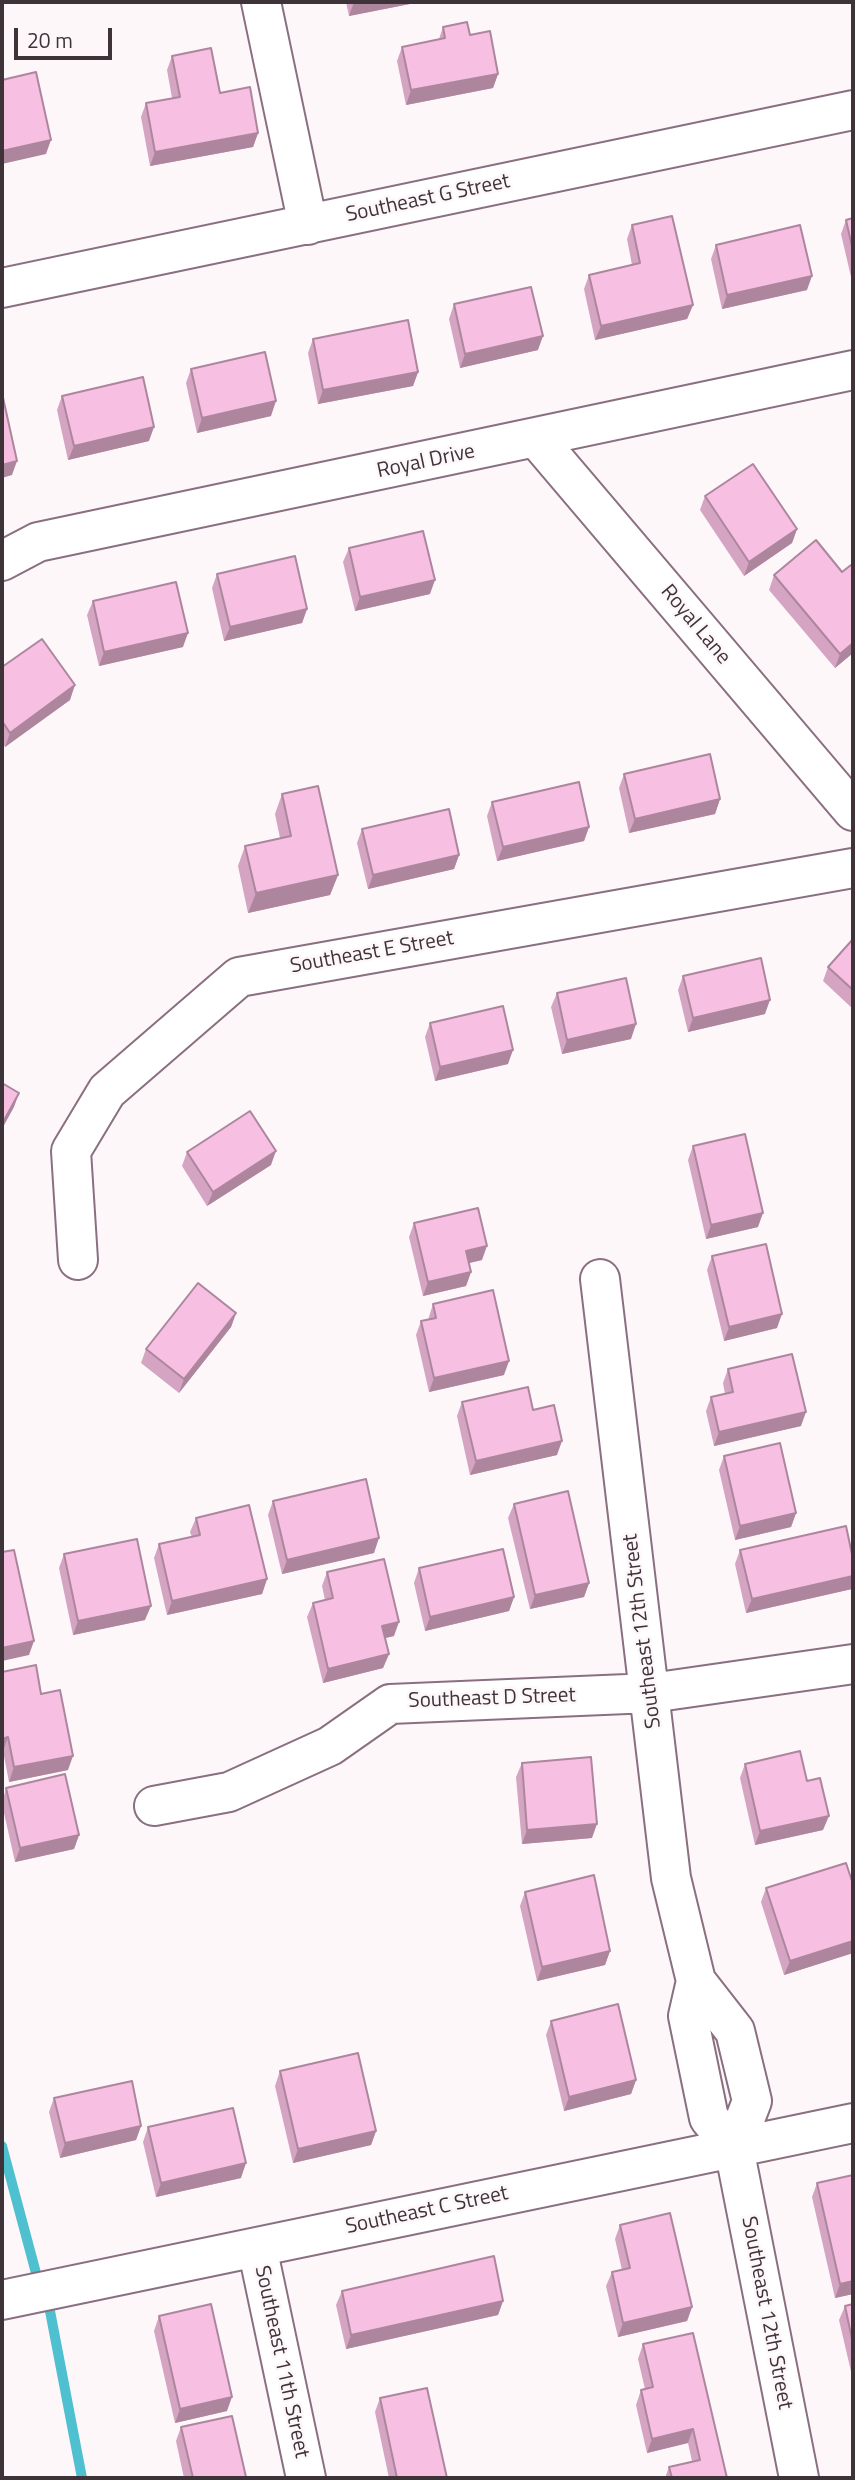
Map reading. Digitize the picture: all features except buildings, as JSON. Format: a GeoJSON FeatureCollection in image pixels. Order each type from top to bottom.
{"type":"FeatureCollection","features":[{"type":"Feature","properties":{"kind":"street"},"geometry":{"type":"LineString","coordinates":[[261,2],[308,225]]}},
{"type":"Feature","properties":{"kind":"street","name":"Southeast G Street"},"geometry":{"type":"LineString","coordinates":[[2,288],[853,110]]}},
{"type":"Feature","properties":{"kind":"street","name":"Royal Drive"},"geometry":{"type":"LineString","coordinates":[[2,561],[38,542],[537,439],[853,370]]}},
{"type":"Feature","properties":{"kind":"street","name":"Royal Lane"},"geometry":{"type":"LineString","coordinates":[[537,439],[853,811]]}},
{"type":"Feature","properties":{"kind":"street","name":"Southeast E Street"},"geometry":{"type":"LineString","coordinates":[[78,1260],[71,1151],[107,1091],[239,977],[853,868]]}},
{"type":"Feature","properties":{"kind":"street","name":"Southeast 12th Street"},"geometry":{"type":"LineString","coordinates":[[600,1279],[671,1878],[696,1981],[688,2016],[709,2118],[734,2148],[799,2478]]}},
{"type":"Feature","properties":{"kind":"street","name":"Southeast D Street"},"geometry":{"type":"LineString","coordinates":[[154,1806],[229,1792],[330,1746],[390,1703],[651,1693],[853,1664]]}},
{"type":"Feature","properties":{"kind":"street","name":"Southeast C Street"},"geometry":{"type":"LineString","coordinates":[[2,2300],[853,2123]]}},
{"type":"Feature","properties":{"kind":"street","name":"Southeast 11th Street"},"geometry":{"type":"LineString","coordinates":[[257,2247],[306,2478]]}},
{"type":"Feature","properties":{"kind":"waterway"},"geometry":{"type":"LineString","coordinates":[[2,2146],[36,2273]]}},
{"type":"Feature","properties":{"kind":"waterway"},"geometry":{"type":"LineString","coordinates":[[50,2311],[82,2478]]}}]}
